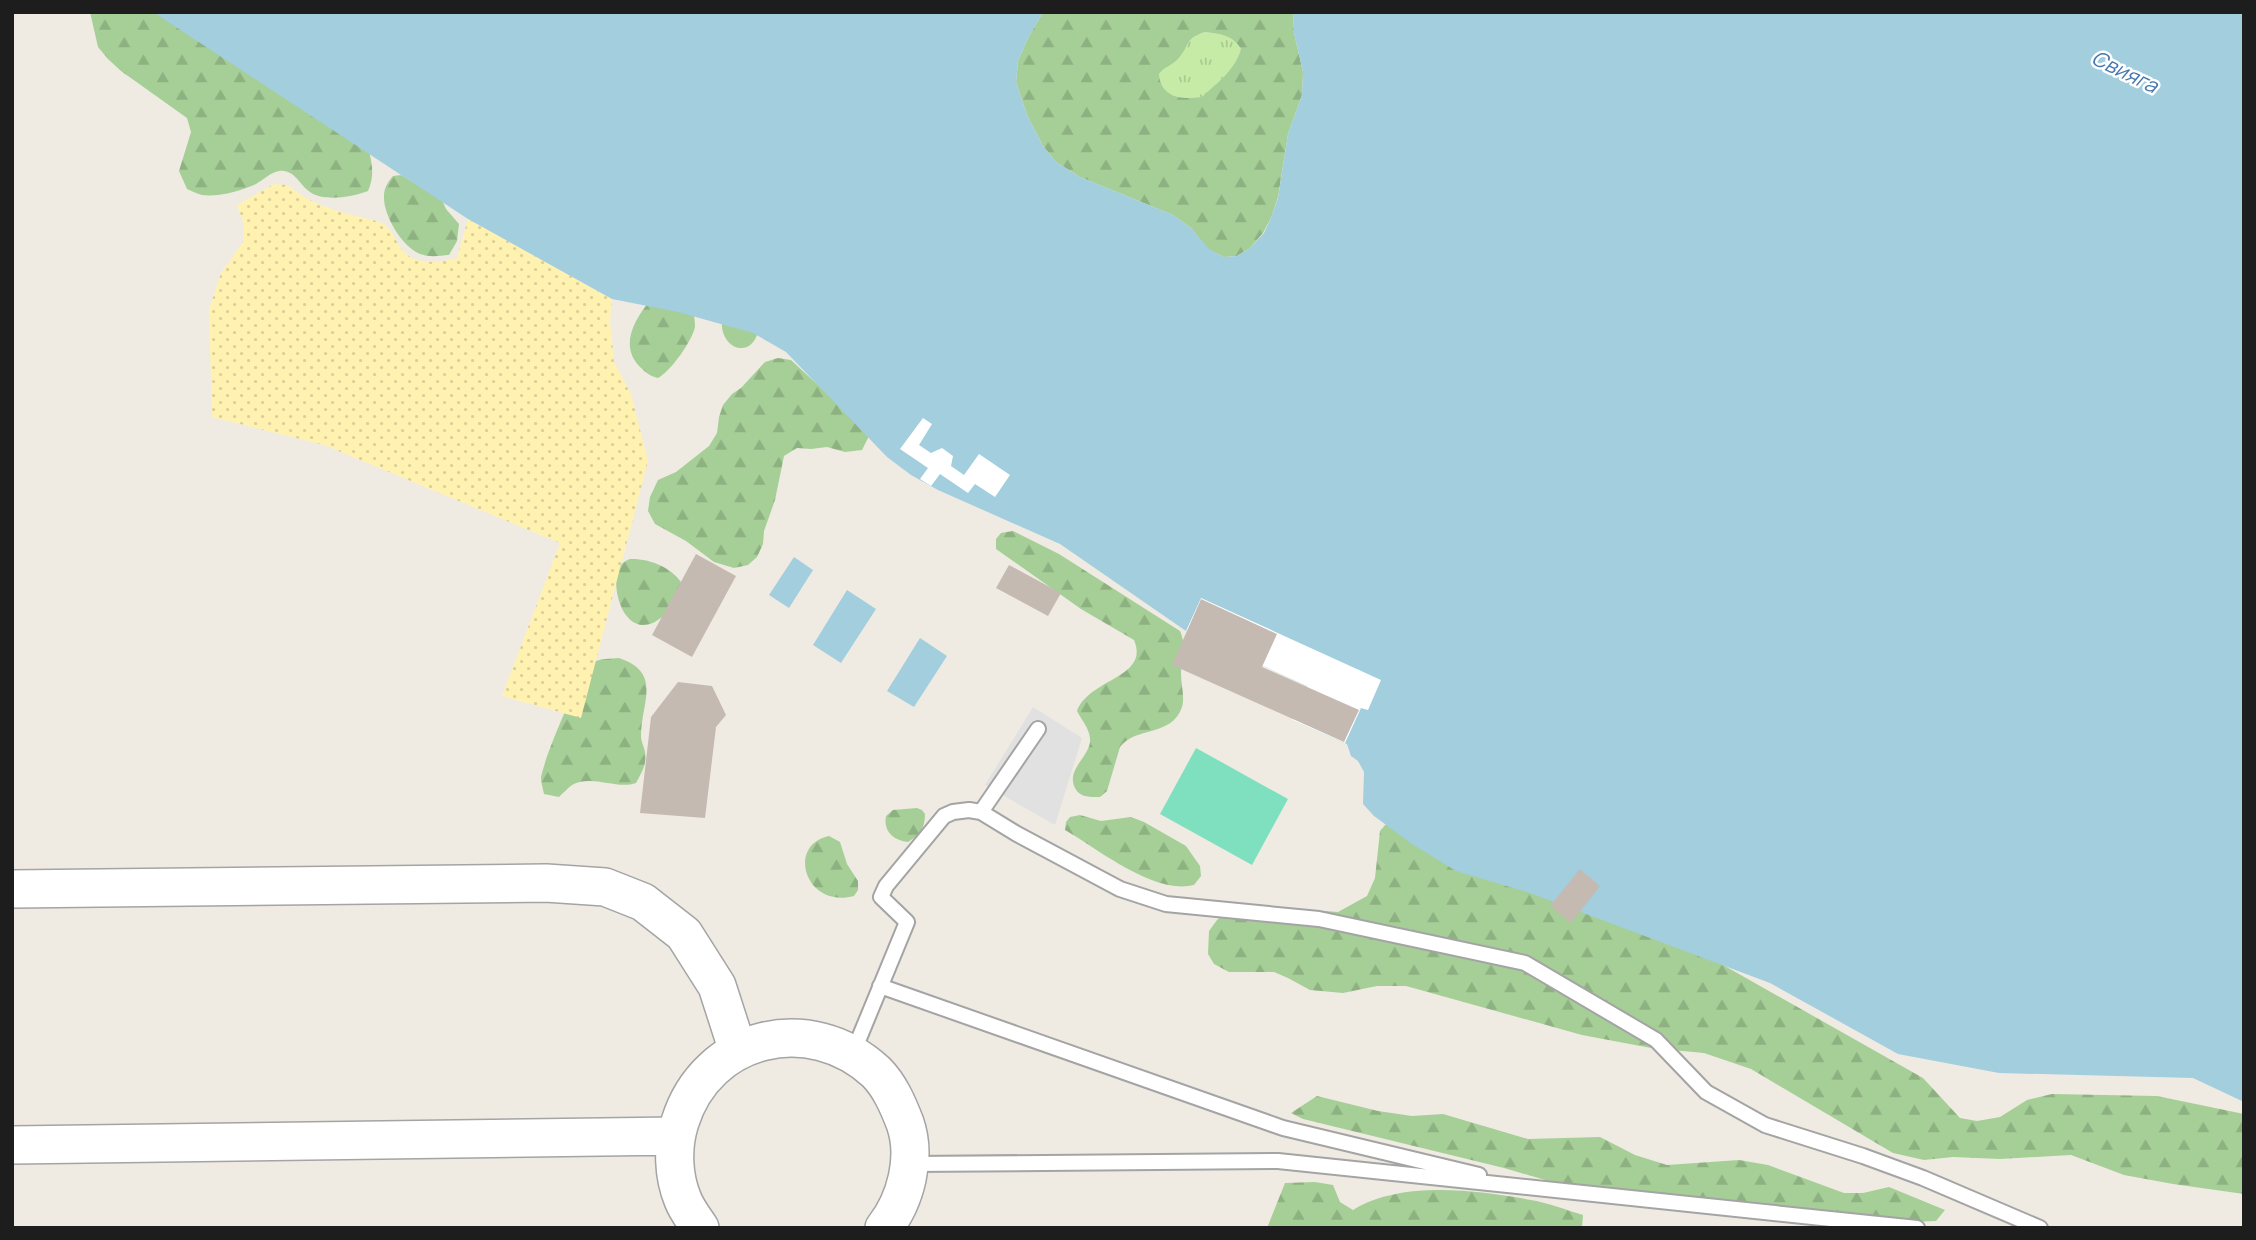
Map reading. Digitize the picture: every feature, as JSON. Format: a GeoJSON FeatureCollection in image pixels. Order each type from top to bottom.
{"type":"FeatureCollection","features":[{"type":"Feature","properties":{"kind":"street"},"geometry":{"type":"LineString","coordinates":[[12,889],[532,883],[605,887],[643,902],[684,934],[717,986],[738,1051]]}},
{"type":"Feature","properties":{"kind":"street"},"geometry":{"type":"LineString","coordinates":[[699,1228],[683,1201],[675,1169],[676,1136],[685,1105],[703,1077],[728,1056],[757,1042],[790,1037],[822,1041],[853,1054],[878,1074],[897,1101],[908,1132],[909,1164],[904,1193],[884,1228]]}},
{"type":"Feature","properties":{"kind":"street"},"geometry":{"type":"LineString","coordinates":[[12,1145],[676,1136]]}},
{"type":"Feature","properties":{"kind":"lane"},"geometry":{"type":"LineString","coordinates":[[981,812],[1038,729]]}},
{"type":"Feature","properties":{"kind":"lane"},"geometry":{"type":"LineString","coordinates":[[853,1054],[907,922],[881,897],[886,886],[944,816],[969,810],[981,812],[1120,889],[1166,904],[1319,919],[1525,963],[1656,1040],[1706,1092],[1765,1125],[1923,1178],[2040,1228]]}},
{"type":"Feature","properties":{"kind":"lane"},"geometry":{"type":"LineString","coordinates":[[880,986],[1283,1128],[1535,1188]]}},
{"type":"Feature","properties":{"kind":"lane"},"geometry":{"type":"LineString","coordinates":[[909,1164],[1278,1161],[1917,1228]]}},
{"type":"Feature","properties":{"kind":"green space"},"geometry":{"type":"Polygon","coordinates":[[[90,12],[173,12],[368,147],[372,174],[368,191],[346,197],[323,197],[310,192],[293,175],[284,171],[273,173],[250,187],[223,194],[202,195],[187,189],[179,171],[191,132],[187,118],[108,59],[98,47],[90,12]]]}},
{"type":"Feature","properties":{"kind":"green space"},"geometry":{"type":"Polygon","coordinates":[[[1043,12],[1293,12],[1294,33],[1303,72],[1302,95],[1288,134],[1278,197],[1271,218],[1250,248],[1237,256],[1224,257],[1208,249],[1191,228],[1173,215],[1080,177],[1056,162],[1043,146],[1027,115],[1016,82],[1018,61],[1043,12]],[[1205,32],[1193,37],[1177,60],[1159,74],[1168,93],[1187,98],[1202,97],[1225,76],[1238,57],[1241,49],[1238,44],[1226,36],[1205,32]]]}},
{"type":"Feature","properties":{"kind":"green space"},"geometry":{"type":"Polygon","coordinates":[[[1205,32],[1234,41],[1241,49],[1238,57],[1225,76],[1202,98],[1180,98],[1168,93],[1159,74],[1177,60],[1193,37],[1205,32]]]}},
{"type":"Feature","properties":{"kind":"green space"},"geometry":{"type":"Polygon","coordinates":[[[401,175],[442,200],[459,224],[457,241],[449,255],[428,256],[416,252],[404,242],[394,227],[386,211],[384,193],[393,176],[401,175]]]}},
{"type":"Feature","properties":{"kind":"green space"},"geometry":{"type":"Polygon","coordinates":[[[648,303],[693,310],[693,333],[675,362],[658,378],[640,367],[631,351],[634,326],[648,303]]]}},
{"type":"Feature","properties":{"kind":"green space"},"geometry":{"type":"Polygon","coordinates":[[[722,320],[758,332],[754,341],[749,346],[736,347],[725,337],[722,320]]]}},
{"type":"Feature","properties":{"kind":"green space"},"geometry":{"type":"Polygon","coordinates":[[[778,358],[791,360],[858,422],[869,436],[862,450],[845,452],[827,447],[797,448],[784,456],[763,544],[757,557],[748,565],[734,568],[714,562],[686,541],[655,524],[648,511],[650,497],[658,480],[676,472],[709,446],[717,433],[723,405],[732,394],[765,362],[778,358]]]}},
{"type":"Feature","properties":{"kind":"green space"},"geometry":{"type":"Polygon","coordinates":[[[1013,531],[1059,554],[1180,631],[1182,637],[1182,707],[1170,723],[1135,736],[1120,747],[1107,791],[1100,797],[1080,794],[1073,782],[1075,770],[1090,742],[1088,730],[1077,711],[1094,691],[1134,662],[1137,653],[1134,640],[1081,609],[996,549],[996,539],[1001,533],[1013,531]]]}},
{"type":"Feature","properties":{"kind":"green space"},"geometry":{"type":"Polygon","coordinates":[[[630,559],[658,564],[681,582],[666,613],[655,622],[644,625],[634,622],[621,606],[617,594],[617,572],[625,561],[630,559]]]}},
{"type":"Feature","properties":{"kind":"green space"},"geometry":{"type":"Polygon","coordinates":[[[619,658],[633,664],[645,680],[646,700],[641,740],[645,760],[636,783],[621,785],[588,781],[572,785],[559,797],[544,794],[541,778],[543,769],[579,682],[592,663],[602,659],[619,658]]]}},
{"type":"Feature","properties":{"kind":"green space"},"geometry":{"type":"Polygon","coordinates":[[[1196,748],[1288,799],[1252,865],[1160,814],[1196,748]]]}},
{"type":"Feature","properties":{"kind":"green space"},"geometry":{"type":"Polygon","coordinates":[[[917,808],[925,814],[923,827],[916,837],[908,842],[890,834],[886,826],[886,816],[893,810],[917,808]]]}},
{"type":"Feature","properties":{"kind":"green space"},"geometry":{"type":"Polygon","coordinates":[[[1080,815],[1101,821],[1131,817],[1144,822],[1186,846],[1200,866],[1201,876],[1194,885],[1178,886],[1144,877],[1065,830],[1070,817],[1080,815]]]}},
{"type":"Feature","properties":{"kind":"green space"},"geometry":{"type":"Polygon","coordinates":[[[1386,824],[1587,888],[1923,1078],[1960,1118],[1977,1121],[2000,1117],[2027,1100],[2052,1094],[2157,1096],[2244,1114],[2244,1194],[2124,1175],[2071,1155],[1924,1160],[1893,1153],[1751,1069],[1704,1053],[1651,1048],[1582,1035],[1406,986],[1377,986],[1343,993],[1310,990],[1274,972],[1229,972],[1214,964],[1208,954],[1209,931],[1227,911],[1275,907],[1338,912],[1367,896],[1375,878],[1380,831],[1386,824]]]}},
{"type":"Feature","properties":{"kind":"green space"},"geometry":{"type":"Polygon","coordinates":[[[829,836],[840,842],[847,864],[858,881],[858,890],[854,896],[837,898],[823,893],[813,885],[807,874],[805,862],[808,851],[816,842],[829,836]]]}},
{"type":"Feature","properties":{"kind":"green space"},"geometry":{"type":"Polygon","coordinates":[[[1317,1096],[1378,1111],[1412,1116],[1443,1114],[1528,1139],[1600,1137],[1635,1155],[1667,1165],[1739,1160],[1768,1165],[1844,1193],[1863,1193],[1889,1187],[1945,1210],[1936,1221],[1881,1223],[1566,1186],[1504,1168],[1303,1119],[1291,1113],[1317,1096]]]}},
{"type":"Feature","properties":{"kind":"green space"},"geometry":{"type":"Polygon","coordinates":[[[1315,1182],[1333,1185],[1340,1202],[1353,1210],[1394,1194],[1464,1191],[1538,1201],[1583,1215],[1582,1228],[1267,1228],[1285,1183],[1315,1182]]]}},
{"type":"Feature","properties":{"kind":"sand"},"geometry":{"type":"Polygon","coordinates":[[[274,184],[288,185],[303,196],[329,208],[382,223],[408,256],[420,261],[436,262],[457,258],[468,219],[612,299],[610,321],[614,362],[631,394],[648,461],[581,718],[502,696],[560,543],[324,445],[212,417],[209,310],[221,273],[243,242],[244,224],[237,205],[274,184]]]}},
{"type":"Feature","properties":{"kind":"shaded area"},"geometry":{"type":"Polygon","coordinates":[[[1033,707],[1082,738],[1055,825],[985,785],[1033,707]]]}},
{"type":"Feature","properties":{"kind":"water","name":"Свияга"},"geometry":{"type":"Polygon","coordinates":[[[153,12],[1043,12],[1018,61],[1016,82],[1027,115],[1043,146],[1056,162],[1080,177],[1173,215],[1191,228],[1209,249],[1224,257],[1237,256],[1250,248],[1264,233],[1278,198],[1288,134],[1302,95],[1303,72],[1294,33],[1293,12],[2244,12],[2244,1102],[2193,1078],[1999,1073],[1898,1054],[1770,983],[1530,893],[1456,871],[1412,844],[1374,816],[1363,804],[1364,772],[1358,761],[1351,756],[1347,744],[1292,720],[1307,686],[1186,631],[1060,544],[938,490],[911,475],[887,457],[786,352],[753,333],[678,312],[612,299],[468,219],[153,12]]]}},
{"type":"Feature","properties":{"kind":"water"},"geometry":{"type":"Polygon","coordinates":[[[794,557],[813,570],[789,608],[769,595],[794,557]]]}},
{"type":"Feature","properties":{"kind":"water"},"geometry":{"type":"Polygon","coordinates":[[[847,590],[876,609],[841,663],[813,645],[847,590]]]}},
{"type":"Feature","properties":{"kind":"water"},"geometry":{"type":"Polygon","coordinates":[[[920,638],[947,656],[914,707],[887,691],[920,638]]]}},
{"type":"Feature","properties":{"kind":"pier"},"geometry":{"type":"Polygon","coordinates":[[[923,418],[932,424],[919,445],[931,453],[942,448],[953,456],[951,466],[964,475],[979,454],[1010,475],[995,497],[975,484],[968,493],[940,474],[931,486],[920,479],[928,468],[900,449],[923,418]]]}},
{"type":"Feature","properties":{"kind":"pier"},"geometry":{"type":"Polygon","coordinates":[[[1201,598],[1381,680],[1368,710],[1361,708],[1345,743],[1292,720],[1307,686],[1186,631],[1201,598]]]}},
{"type":"Feature","properties":{"kind":"building"},"geometry":{"type":"Polygon","coordinates":[[[696,554],[736,576],[692,657],[652,635],[696,554]]]}},
{"type":"Feature","properties":{"kind":"building"},"geometry":{"type":"Polygon","coordinates":[[[1009,565],[1061,593],[1048,616],[996,588],[1009,565]]]}},
{"type":"Feature","properties":{"kind":"building"},"geometry":{"type":"Polygon","coordinates":[[[1201,599],[1277,634],[1262,667],[1359,710],[1344,742],[1172,665],[1201,599]]]}},
{"type":"Feature","properties":{"kind":"building"},"geometry":{"type":"Polygon","coordinates":[[[678,682],[712,686],[726,715],[716,727],[705,818],[640,813],[651,717],[678,682]]]}},
{"type":"Feature","properties":{"kind":"building"},"geometry":{"type":"Polygon","coordinates":[[[1580,869],[1600,886],[1571,923],[1550,906],[1580,869]]]}}]}
